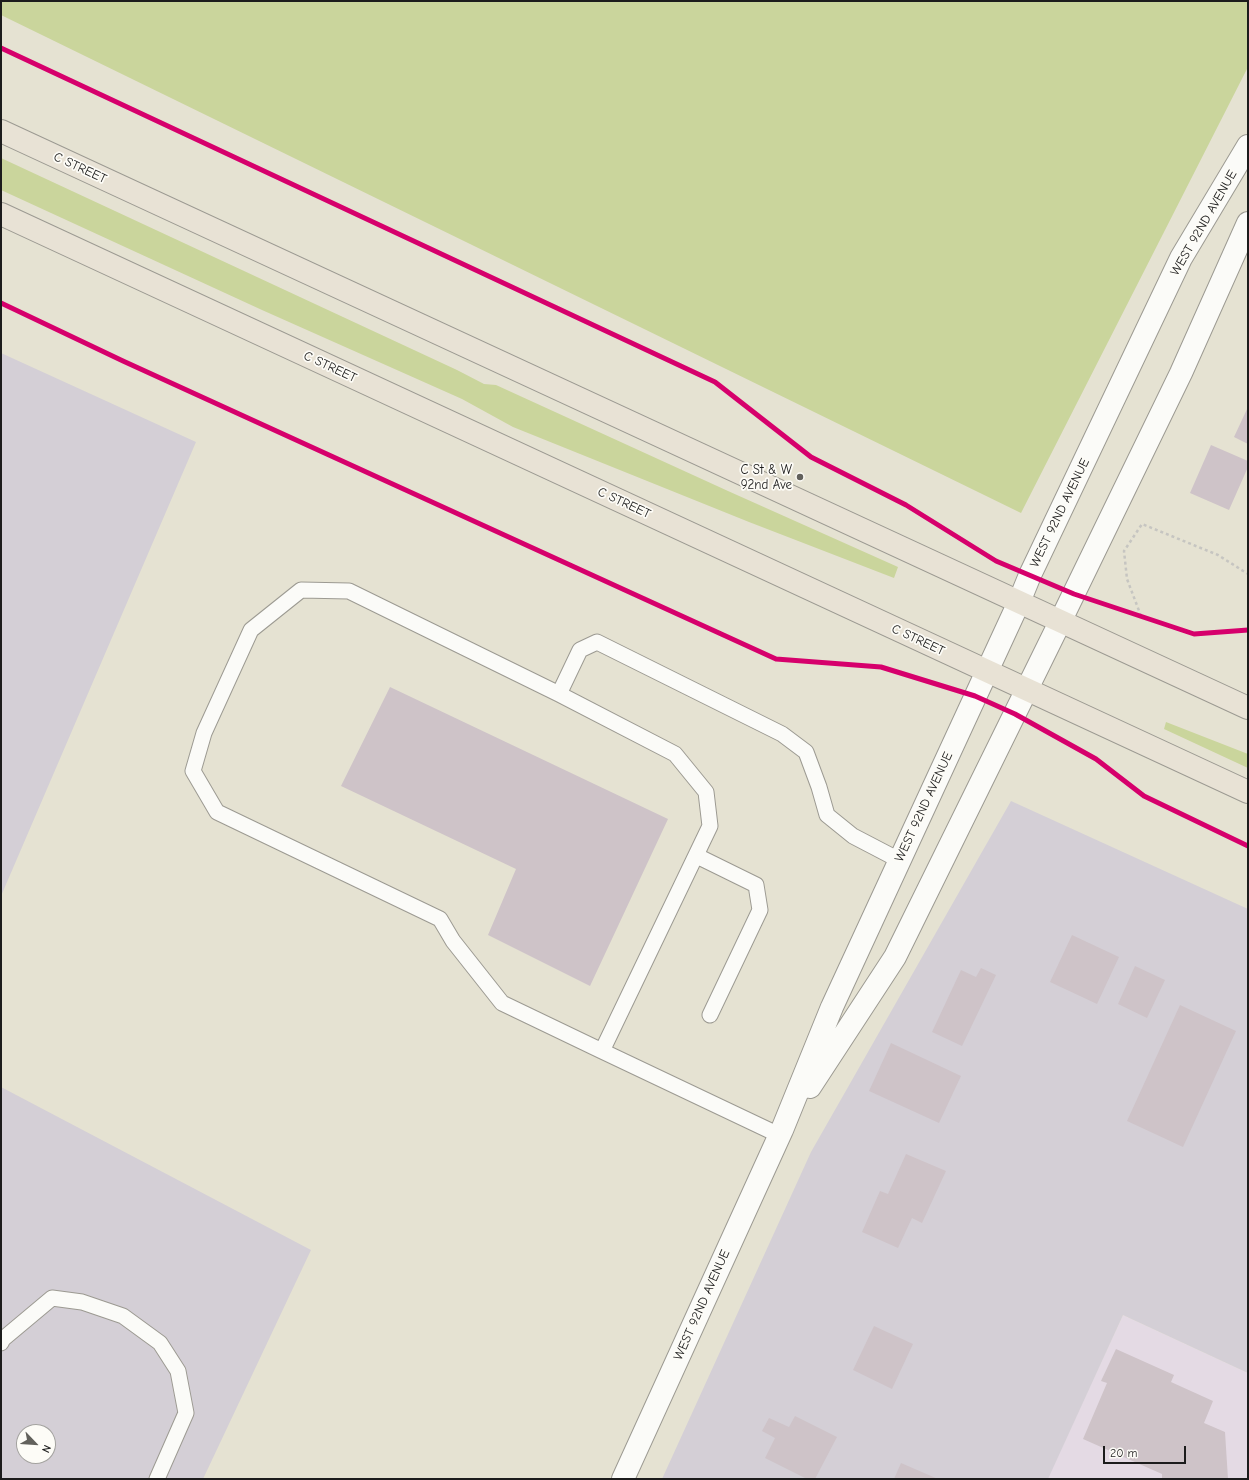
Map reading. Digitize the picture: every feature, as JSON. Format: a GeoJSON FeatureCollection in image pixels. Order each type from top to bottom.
{"type":"FeatureCollection","features":[{"type":"Feature","properties":{"kind":"main road","name":"C STREET"},"geometry":{"type":"LineString","coordinates":[[1,131],[1248,708]]}},
{"type":"Feature","properties":{"kind":"main road","name":"C STREET"},"geometry":{"type":"LineString","coordinates":[[1,214],[1248,792]]}},
{"type":"Feature","properties":{"kind":"street","name":"WEST 92ND AVENUE"},"geometry":{"type":"LineString","coordinates":[[623,1479],[781,1132],[832,1007],[1019,602],[1030,575],[1182,258],[1248,146]]}},
{"type":"Feature","properties":{"kind":"street","name":"WEST 92ND AVENUE"},"geometry":{"type":"LineString","coordinates":[[781,1132],[895,957],[1181,373],[1248,223]]}},
{"type":"Feature","properties":{"kind":"lane"},"geometry":{"type":"LineString","coordinates":[[602,1051],[697,856],[710,826],[706,792],[675,754],[559,694],[349,591],[301,590],[251,630],[204,732],[193,771],[218,812],[440,919],[453,941],[502,1003],[602,1051],[781,1132]]}},
{"type":"Feature","properties":{"kind":"lane"},"geometry":{"type":"LineString","coordinates":[[559,694],[580,650],[597,642],[782,734],[806,752],[819,787],[827,815],[853,836],[899,860]]}},
{"type":"Feature","properties":{"kind":"lane"},"geometry":{"type":"LineString","coordinates":[[697,856],[756,885],[760,910],[710,1015]]}},
{"type":"Feature","properties":{"kind":"lane"},"geometry":{"type":"LineString","coordinates":[[1,1343],[3,1339],[52,1298],[82,1302],[124,1316],[160,1343],[178,1370],[186,1413],[156,1479]]}},
{"type":"Feature","properties":{"kind":"path"},"geometry":{"type":"LineString","coordinates":[[1141,616],[1127,579],[1124,551],[1142,524],[1218,556],[1248,574]]}},
{"type":"Feature","properties":{"kind":"path"},"geometry":{"type":"LineString","coordinates":[[1134,614],[1148,619]]}},
{"type":"Feature","properties":{"kind":"shaded area"},"geometry":{"type":"Polygon","coordinates":[[[1,353],[196,442],[1,896],[1,353]]]}},
{"type":"Feature","properties":{"kind":"shaded area"},"geometry":{"type":"Polygon","coordinates":[[[1011,801],[1248,909],[1248,1373],[1123,1315],[1048,1479],[662,1479],[811,1152],[1011,801]]]}},
{"type":"Feature","properties":{"kind":"shaded area"},"geometry":{"type":"Polygon","coordinates":[[[1,1087],[311,1250],[203,1479],[1,1479],[1,1087]]]}},
{"type":"Feature","properties":{"kind":"shaded area"},"geometry":{"type":"Polygon","coordinates":[[[1123,1315],[1248,1373],[1248,1479],[1047,1479],[1123,1315]]]}},
{"type":"Feature","properties":{"kind":"green space"},"geometry":{"type":"Polygon","coordinates":[[[1,1],[1248,1],[1248,67],[1021,513],[1,15],[1,1]]]}},
{"type":"Feature","properties":{"kind":"green space"},"geometry":{"type":"Polygon","coordinates":[[[1,158],[457,370],[484,384],[496,385],[898,567],[894,578],[749,522],[513,427],[462,399],[262,310],[1,190],[1,158]]]}},
{"type":"Feature","properties":{"kind":"green space"},"geometry":{"type":"Polygon","coordinates":[[[1166,722],[1248,754],[1248,768],[1164,729],[1166,722]]]}},
{"type":"Feature","properties":{"kind":"building"},"geometry":{"type":"Polygon","coordinates":[[[1248,407],[1248,444],[1234,437],[1248,407]]]}},
{"type":"Feature","properties":{"kind":"building"},"geometry":{"type":"Polygon","coordinates":[[[1211,445],[1248,461],[1248,467],[1229,510],[1190,493],[1211,445]]]}},
{"type":"Feature","properties":{"kind":"building"},"geometry":{"type":"Polygon","coordinates":[[[390,687],[668,819],[590,986],[488,935],[516,869],[341,786],[390,687]]]}},
{"type":"Feature","properties":{"kind":"building"},"geometry":{"type":"Polygon","coordinates":[[[1072,935],[1119,957],[1097,1004],[1050,982],[1072,935]]]}},
{"type":"Feature","properties":{"kind":"building"},"geometry":{"type":"Polygon","coordinates":[[[1135,966],[1165,980],[1147,1018],[1118,1004],[1135,966]]]}},
{"type":"Feature","properties":{"kind":"building"},"geometry":{"type":"Polygon","coordinates":[[[981,968],[996,975],[962,1046],[932,1032],[961,970],[976,977],[981,968]]]}},
{"type":"Feature","properties":{"kind":"building"},"geometry":{"type":"Polygon","coordinates":[[[1180,1005],[1236,1031],[1183,1147],[1127,1121],[1180,1005]]]}},
{"type":"Feature","properties":{"kind":"building"},"geometry":{"type":"Polygon","coordinates":[[[891,1043],[961,1076],[939,1123],[869,1091],[891,1043]]]}},
{"type":"Feature","properties":{"kind":"building"},"geometry":{"type":"Polygon","coordinates":[[[906,1154],[946,1171],[922,1223],[912,1218],[898,1248],[862,1232],[880,1191],[888,1194],[906,1154]]]}},
{"type":"Feature","properties":{"kind":"building"},"geometry":{"type":"Polygon","coordinates":[[[874,1326],[913,1344],[892,1389],[853,1370],[874,1326]]]}},
{"type":"Feature","properties":{"kind":"building"},"geometry":{"type":"Polygon","coordinates":[[[1116,1349],[1174,1375],[1171,1382],[1213,1401],[1204,1423],[1225,1432],[1228,1479],[1162,1479],[1162,1474],[1083,1439],[1107,1383],[1101,1381],[1116,1349]]]}},
{"type":"Feature","properties":{"kind":"building"},"geometry":{"type":"Polygon","coordinates":[[[795,1416],[837,1437],[815,1479],[807,1479],[765,1458],[775,1438],[762,1431],[769,1418],[789,1427],[795,1416]]]}},
{"type":"Feature","properties":{"kind":"building"},"geometry":{"type":"Polygon","coordinates":[[[901,1463],[938,1479],[894,1479],[901,1463]]]}},
{"type":"Feature","properties":{"kind":"cycle path"},"geometry":{"type":"LineString","coordinates":[[1,48],[715,382],[811,457],[906,505],[996,561],[1074,594],[1194,634],[1248,630]]}},
{"type":"Feature","properties":{"kind":"cycle path"},"geometry":{"type":"LineString","coordinates":[[1,303],[123,361],[776,659],[881,667],[975,696],[1015,714],[1096,759],[1144,796],[1248,846]]}},
{"type":"Feature","properties":{"kind":"place","name":"C St & W 92nd Ave"},"geometry":{"type":"Point","coordinates":[800,477]}}]}
